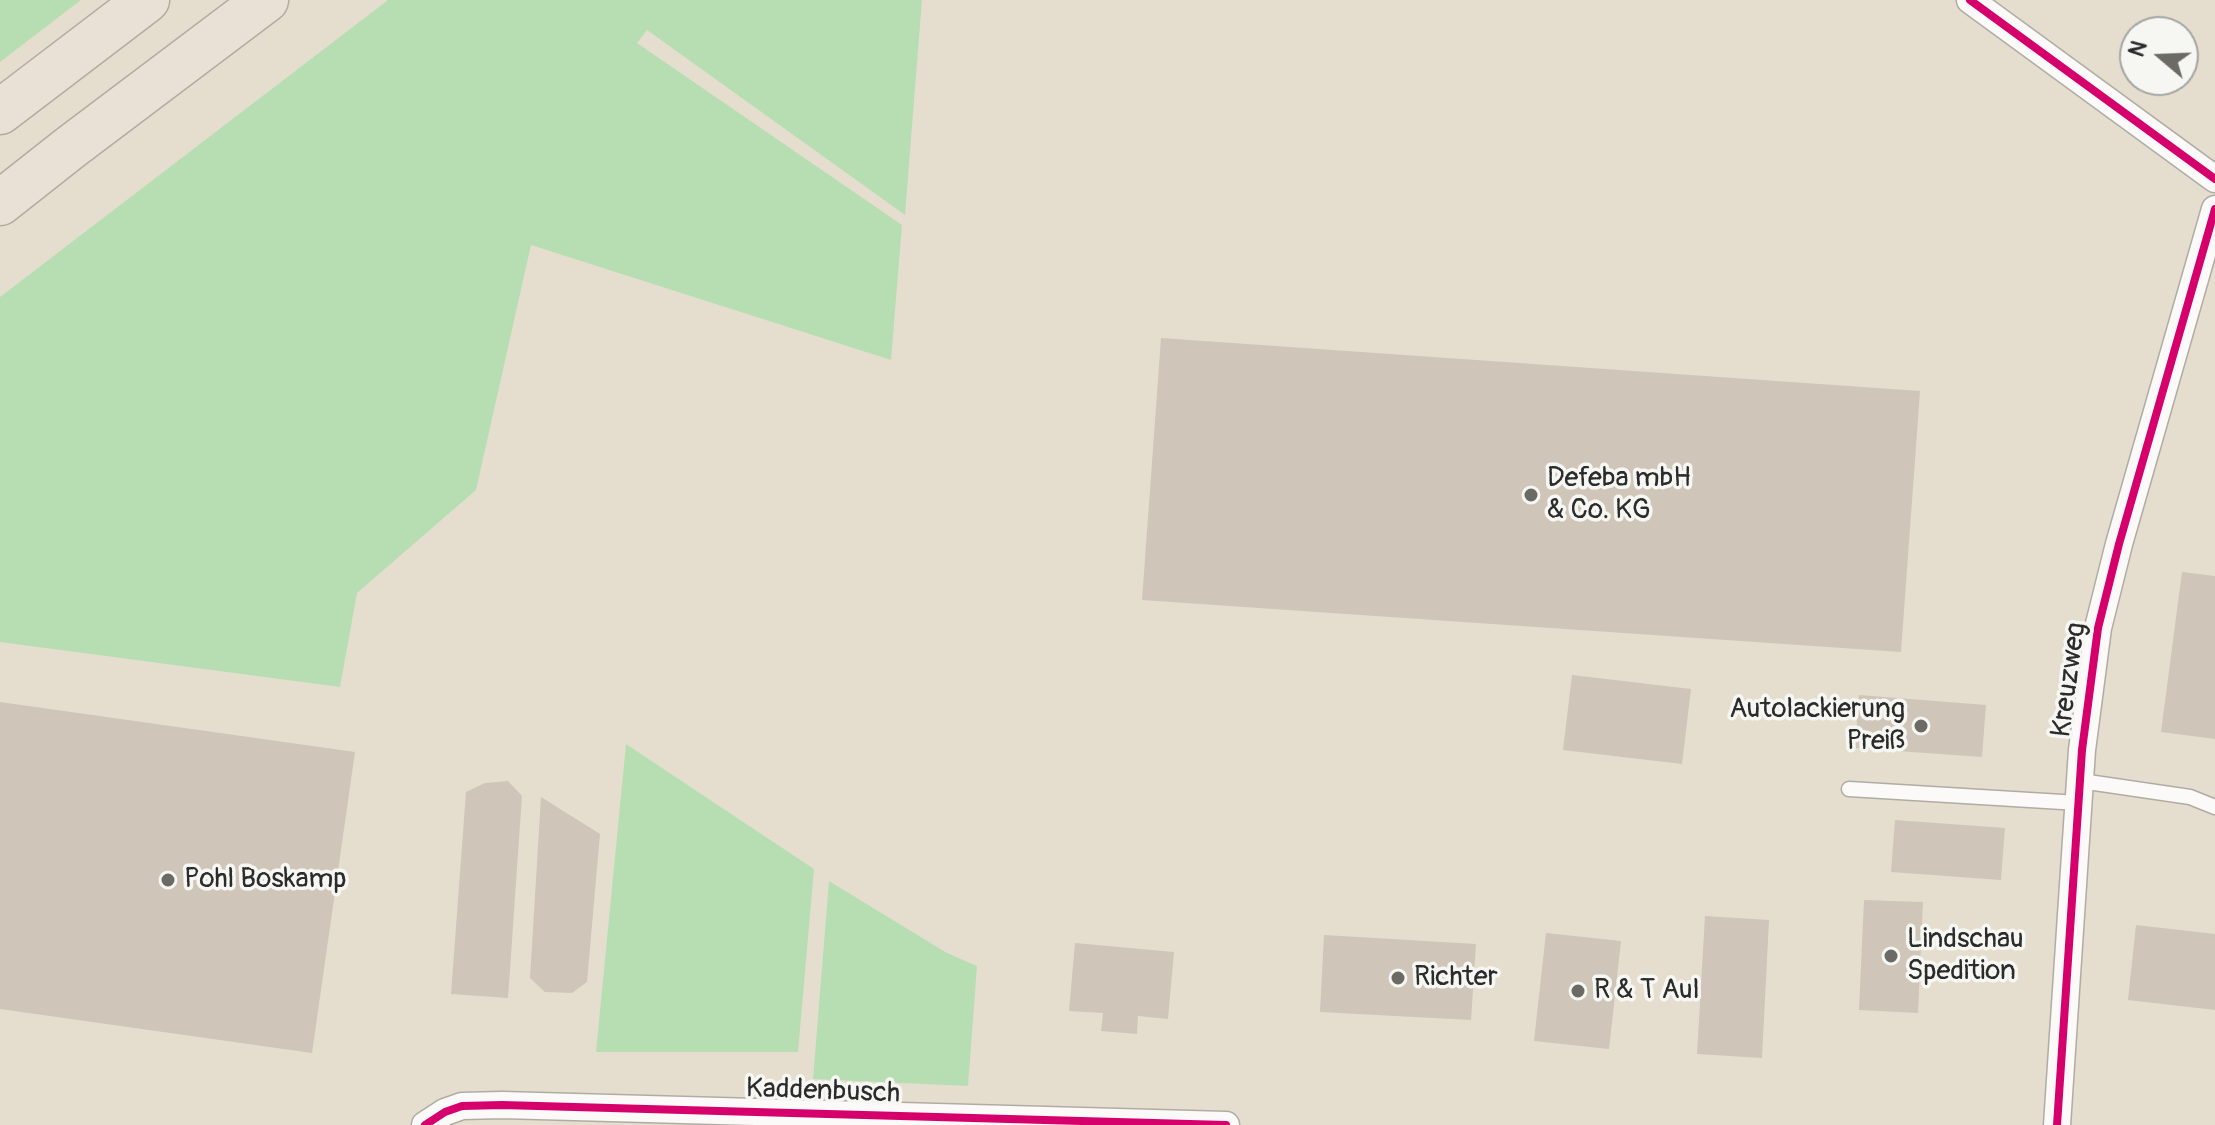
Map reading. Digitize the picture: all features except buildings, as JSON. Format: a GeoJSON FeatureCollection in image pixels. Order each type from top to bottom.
{"type":"FeatureCollection","features":[{"type":"Feature","properties":{"kind":"highway"},"geometry":{"type":"LineString","coordinates":[[0,112],[147,0]]}},
{"type":"Feature","properties":{"kind":"highway"},"geometry":{"type":"LineString","coordinates":[[0,203],[266,0]]}},
{"type":"Feature","properties":{"kind":"street"},"geometry":{"type":"LineString","coordinates":[[1970,0],[2215,179]]}},
{"type":"Feature","properties":{"kind":"street","name":"Kreuzweg"},"geometry":{"type":"LineString","coordinates":[[2057,1125],[2082,750],[2098,628],[2215,209]]}},
{"type":"Feature","properties":{"kind":"street","name":"Kaddenbusch"},"geometry":{"type":"LineString","coordinates":[[425,1125],[445,1112],[462,1106],[643,1117],[1226,1125]]}},
{"type":"Feature","properties":{"kind":"lane"},"geometry":{"type":"LineString","coordinates":[[1849,789],[2080,792],[2190,797],[2215,807]]}},
{"type":"Feature","properties":{"kind":"green space"},"geometry":{"type":"Polygon","coordinates":[[[0,0],[81,0],[0,62],[0,0]]]}},
{"type":"Feature","properties":{"kind":"green space"},"geometry":{"type":"Polygon","coordinates":[[[388,0],[922,0],[905,215],[647,30],[637,43],[902,225],[891,360],[531,245],[476,490],[357,593],[340,687],[0,642],[0,297],[388,0]]]}},
{"type":"Feature","properties":{"kind":"green space"},"geometry":{"type":"Polygon","coordinates":[[[626,744],[814,869],[798,1052],[596,1052],[626,744]]]}},
{"type":"Feature","properties":{"kind":"green space"},"geometry":{"type":"Polygon","coordinates":[[[829,881],[947,953],[977,966],[968,1086],[813,1079],[829,881]]]}},
{"type":"Feature","properties":{"kind":"cycle path"},"geometry":{"type":"LineString","coordinates":[[1970,0],[2215,179]]}},
{"type":"Feature","properties":{"kind":"cycle path"},"geometry":{"type":"LineString","coordinates":[[2057,1125],[2082,750],[2098,628],[2215,209]]}},
{"type":"Feature","properties":{"kind":"cycle path"},"geometry":{"type":"LineString","coordinates":[[425,1125],[445,1112],[462,1106],[502,1105],[1226,1125]]}},
{"type":"Feature","properties":{"kind":"place","name":"Defeba mbH & Co. KG"},"geometry":{"type":"Point","coordinates":[1531,495]}},
{"type":"Feature","properties":{"kind":"place","name":"Autolackierung Preiß"},"geometry":{"type":"Point","coordinates":[1921,726]}},
{"type":"Feature","properties":{"kind":"place","name":"Pohl Boskamp"},"geometry":{"type":"Point","coordinates":[168,880]}},
{"type":"Feature","properties":{"kind":"place","name":"Lindschau Spedition"},"geometry":{"type":"Point","coordinates":[1891,956]}},
{"type":"Feature","properties":{"kind":"place","name":"Richter"},"geometry":{"type":"Point","coordinates":[1398,978]}},
{"type":"Feature","properties":{"kind":"place","name":"R & T Aul"},"geometry":{"type":"Point","coordinates":[1578,991]}}]}
